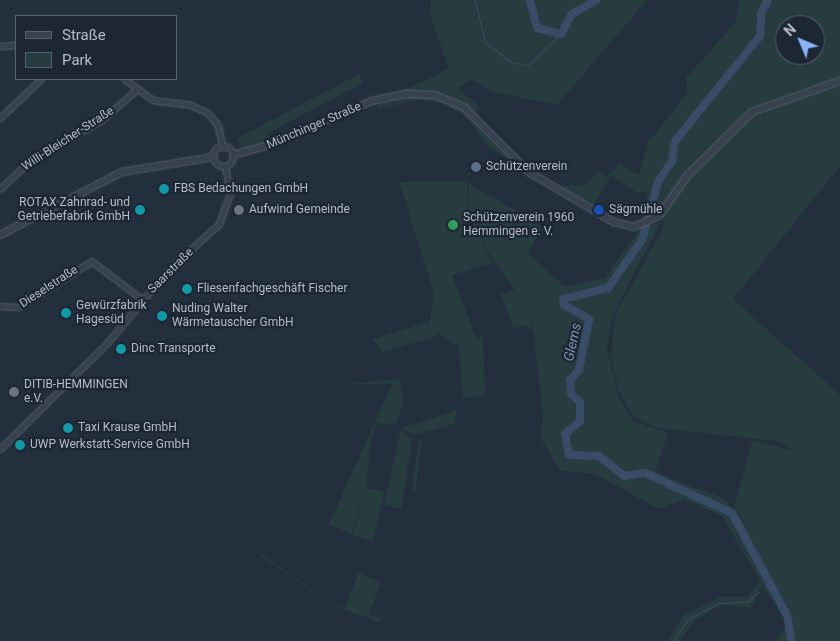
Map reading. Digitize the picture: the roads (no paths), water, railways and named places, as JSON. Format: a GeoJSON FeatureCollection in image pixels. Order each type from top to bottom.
{"type":"FeatureCollection","features":[{"type":"Feature","properties":{"kind":"street"},"geometry":{"type":"LineString","coordinates":[[0,46],[15,44]]}},
{"type":"Feature","properties":{"kind":"street"},"geometry":{"type":"LineString","coordinates":[[0,118],[40,80]]}},
{"type":"Feature","properties":{"kind":"street"},"geometry":{"type":"LineString","coordinates":[[126,80],[136,90],[158,102],[205,110],[218,126],[224,147],[234,155],[225,167],[214,158]]}},
{"type":"Feature","properties":{"kind":"street","name":"Münchinger Straße"},"geometry":{"type":"LineString","coordinates":[[234,155],[269,145],[372,102],[406,94],[435,95],[465,108],[529,172],[620,225],[644,225],[656,219],[688,175],[742,120],[768,104],[840,81]]}},
{"type":"Feature","properties":{"kind":"street","name":"Willi-Bleicher-Straße"},"geometry":{"type":"LineString","coordinates":[[0,189],[19,171],[118,107],[136,90]]}},
{"type":"Feature","properties":{"kind":"street"},"geometry":{"type":"LineString","coordinates":[[0,235],[122,172],[214,158],[224,147]]}},
{"type":"Feature","properties":{"kind":"street","name":"Saarstraße"},"geometry":{"type":"LineString","coordinates":[[0,449],[108,342],[142,300],[222,220],[230,194],[225,167]]}},
{"type":"Feature","properties":{"kind":"street","name":"Dieselstraße"},"geometry":{"type":"LineString","coordinates":[[0,306],[16,309],[92,261],[142,300]]}},
{"type":"Feature","properties":{"kind":"waterway","name":"Glems"},"geometry":{"type":"LineString","coordinates":[[475,0],[485,42],[511,62],[528,65],[561,34]]}},
{"type":"Feature","properties":{"kind":"waterway","name":"Glems"},"geometry":{"type":"LineString","coordinates":[[530,0],[537,28],[561,34],[572,14],[596,0]]}},
{"type":"Feature","properties":{"kind":"waterway","name":"Glems"},"geometry":{"type":"LineString","coordinates":[[768,0],[761,13],[760,36],[675,141],[672,161],[658,182],[642,240],[608,288],[563,299],[564,305],[589,319],[579,370],[570,380],[571,394],[580,402],[580,421],[565,434],[569,455],[599,456],[625,476],[645,473],[732,513],[787,615],[791,641]]}},
{"type":"Feature","properties":{"kind":"waterway","name":"Glems"},"geometry":{"type":"LineString","coordinates":[[765,588],[770,583]]}},
{"type":"Feature","properties":{"kind":"waterway"},"geometry":{"type":"LineString","coordinates":[[674,641],[688,619],[719,603],[747,602],[759,592]]}},
{"type":"Feature","properties":{"kind":"place","name":"Schützenverein"},"geometry":{"type":"Point","coordinates":[476,167]}},
{"type":"Feature","properties":{"kind":"place","name":"FBS Bedachungen GmbH"},"geometry":{"type":"Point","coordinates":[164,189]}},
{"type":"Feature","properties":{"kind":"place","name":"ROTAX Zahnrad- und Getriebefabrik GmbH"},"geometry":{"type":"Point","coordinates":[140,210]}},
{"type":"Feature","properties":{"kind":"place","name":"Aufwind Gemeinde"},"geometry":{"type":"Point","coordinates":[239,210]}},
{"type":"Feature","properties":{"kind":"place","name":"Sägmühle"},"geometry":{"type":"Point","coordinates":[599,210]}},
{"type":"Feature","properties":{"kind":"place","name":"Schützenverein 1960 Hemmingen e. V."},"geometry":{"type":"Point","coordinates":[453,225]}},
{"type":"Feature","properties":{"kind":"place","name":"Fliesenfachgeschäft Fischer"},"geometry":{"type":"Point","coordinates":[187,289]}},
{"type":"Feature","properties":{"kind":"place","name":"Gewürzfabrik Hagesüd"},"geometry":{"type":"Point","coordinates":[66,313]}},
{"type":"Feature","properties":{"kind":"place","name":"Nuding Walter Wärmetauscher GmbH"},"geometry":{"type":"Point","coordinates":[162,316]}},
{"type":"Feature","properties":{"kind":"place","name":"Dinc Transporte"},"geometry":{"type":"Point","coordinates":[121,349]}},
{"type":"Feature","properties":{"kind":"place","name":"DITIB-HEMMINGEN e.V."},"geometry":{"type":"Point","coordinates":[14,392]}},
{"type":"Feature","properties":{"kind":"place","name":"Taxi Krause GmbH"},"geometry":{"type":"Point","coordinates":[68,428]}},
{"type":"Feature","properties":{"kind":"place","name":"UWP Werkstatt-Service GmbH"},"geometry":{"type":"Point","coordinates":[20,445]}}]}
